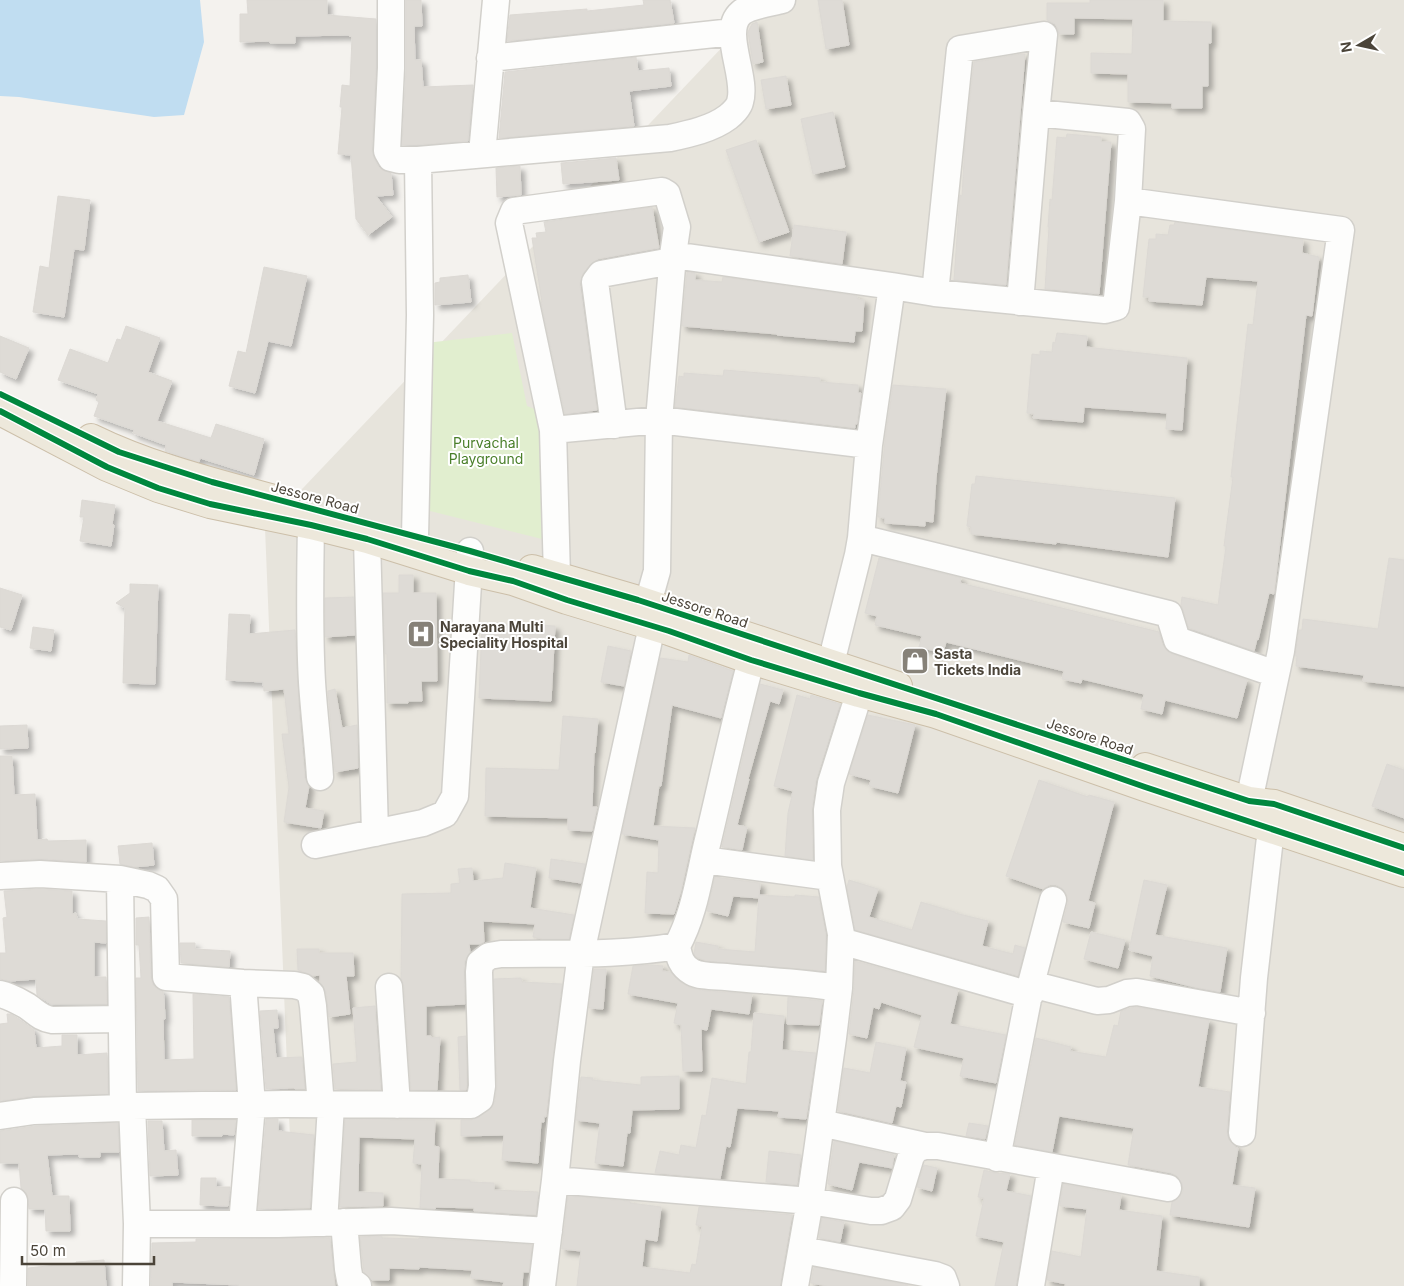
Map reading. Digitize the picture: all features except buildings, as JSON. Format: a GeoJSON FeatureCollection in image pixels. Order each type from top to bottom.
{"type":"FeatureCollection","features":[{"type":"Feature","properties":{"kind":"highway","name":"Jessore Road"},"geometry":{"type":"LineString","coordinates":[[0,394],[119,452],[212,482],[415,537],[470,561],[557,577],[650,614],[754,650],[831,663],[862,684],[1249,801],[1274,804],[1404,848]]}},
{"type":"Feature","properties":{"kind":"highway"},"geometry":{"type":"LineString","coordinates":[[0,411],[107,467],[158,488],[210,504],[470,561],[513,581],[567,600],[650,614]]}},
{"type":"Feature","properties":{"kind":"highway"},"geometry":{"type":"LineString","coordinates":[[754,650],[862,684],[945,717],[1404,873]]}},
{"type":"Feature","properties":{"kind":"street"},"geometry":{"type":"LineString","coordinates":[[391,0],[391,68],[387,151],[391,158],[399,160],[418,160],[670,138],[701,131],[727,117],[740,104],[742,87],[733,32],[736,19],[743,11],[782,0]]}},
{"type":"Feature","properties":{"kind":"street"},"geometry":{"type":"LineString","coordinates":[[482,154],[496,0]]}},
{"type":"Feature","properties":{"kind":"street"},"geometry":{"type":"LineString","coordinates":[[490,58],[733,32]]}},
{"type":"Feature","properties":{"kind":"street"},"geometry":{"type":"LineString","coordinates":[[935,294],[960,49],[1044,35],[1020,302]]}},
{"type":"Feature","properties":{"kind":"street"},"geometry":{"type":"LineString","coordinates":[[614,425],[595,282],[601,274],[672,258],[892,286],[935,294],[1105,310],[1116,307],[1128,201],[1132,129],[1128,122],[1036,114]]}},
{"type":"Feature","properties":{"kind":"street"},"geometry":{"type":"LineString","coordinates":[[415,537],[420,315],[418,160]]}},
{"type":"Feature","properties":{"kind":"street"},"geometry":{"type":"LineString","coordinates":[[542,1286],[581,953],[650,614],[657,571],[658,420],[672,258],[677,227],[667,194],[662,191],[514,211],[508,223],[553,430],[557,577]]}},
{"type":"Feature","properties":{"kind":"street"},"geometry":{"type":"LineString","coordinates":[[1128,201],[1341,230],[1281,651],[1249,801]]}},
{"type":"Feature","properties":{"kind":"street"},"geometry":{"type":"LineString","coordinates":[[831,663],[862,538],[869,445],[892,286]]}},
{"type":"Feature","properties":{"kind":"street"},"geometry":{"type":"LineString","coordinates":[[553,430],[658,420],[869,445]]}},
{"type":"Feature","properties":{"kind":"street"},"geometry":{"type":"LineString","coordinates":[[311,525],[310,640],[320,777]]}},
{"type":"Feature","properties":{"kind":"street"},"geometry":{"type":"LineString","coordinates":[[862,538],[1169,614],[1177,640],[1276,674]]}},
{"type":"Feature","properties":{"kind":"street"},"geometry":{"type":"LineString","coordinates":[[367,539],[374,833]]}},
{"type":"Feature","properties":{"kind":"street"},"geometry":{"type":"LineString","coordinates":[[315,844],[423,823],[445,814],[455,796],[470,561]]}},
{"type":"Feature","properties":{"kind":"street"},"geometry":{"type":"LineString","coordinates":[[754,650],[693,909],[685,932],[677,946],[679,957],[685,967],[694,974],[816,984],[839,988]]}},
{"type":"Feature","properties":{"kind":"street"},"geometry":{"type":"LineString","coordinates":[[795,1286],[810,1201],[839,988],[840,941],[838,915],[828,866],[827,810],[831,783],[862,684]]}},
{"type":"Feature","properties":{"kind":"street"},"geometry":{"type":"LineString","coordinates":[[1242,1133],[1271,829]]}},
{"type":"Feature","properties":{"kind":"street"},"geometry":{"type":"LineString","coordinates":[[704,860],[830,877]]}},
{"type":"Feature","properties":{"kind":"street"},"geometry":{"type":"LineString","coordinates":[[0,876],[40,874],[120,879],[148,885],[157,889],[164,899],[166,977],[294,985],[303,987],[311,994],[326,1105],[334,1222],[350,1280],[358,1286]]}},
{"type":"Feature","properties":{"kind":"street"},"geometry":{"type":"LineString","coordinates":[[120,879],[121,1019],[137,1224],[136,1286]]}},
{"type":"Feature","properties":{"kind":"street"},"geometry":{"type":"LineString","coordinates":[[998,1158],[1031,989],[1053,900]]}},
{"type":"Feature","properties":{"kind":"street"},"geometry":{"type":"LineString","coordinates":[[840,941],[1031,989],[1097,1000],[1109,1000],[1127,993],[1136,992],[1252,1013]]}},
{"type":"Feature","properties":{"kind":"street"},"geometry":{"type":"LineString","coordinates":[[0,1116],[34,1111],[127,1107],[471,1105],[480,1099],[482,1086],[479,972],[480,963],[488,956],[501,954],[658,950],[677,946]]}},
{"type":"Feature","properties":{"kind":"street"},"geometry":{"type":"LineString","coordinates":[[242,1224],[252,1105],[244,983]]}},
{"type":"Feature","properties":{"kind":"street"},"geometry":{"type":"LineString","coordinates":[[389,987],[397,1105]]}},
{"type":"Feature","properties":{"kind":"street"},"geometry":{"type":"LineString","coordinates":[[0,994],[28,1007],[42,1018],[52,1020],[121,1019]]}},
{"type":"Feature","properties":{"kind":"street"},"geometry":{"type":"LineString","coordinates":[[821,1123],[925,1146],[938,1146],[1168,1188]]}},
{"type":"Feature","properties":{"kind":"street"},"geometry":{"type":"LineString","coordinates":[[555,1180],[810,1201],[870,1211],[881,1211],[892,1207],[898,1199],[910,1156],[916,1149],[925,1146]]}},
{"type":"Feature","properties":{"kind":"street"},"geometry":{"type":"LineString","coordinates":[[1031,1286],[1051,1167]]}},
{"type":"Feature","properties":{"kind":"street"},"geometry":{"type":"LineString","coordinates":[[13,1286],[14,1200]]}},
{"type":"Feature","properties":{"kind":"street"},"geometry":{"type":"LineString","coordinates":[[137,1224],[414,1222],[549,1231]]}},
{"type":"Feature","properties":{"kind":"street"},"geometry":{"type":"LineString","coordinates":[[802,1250],[935,1275],[943,1278],[946,1286]]}},
{"type":"Feature","properties":{"kind":"shaded area"},"geometry":{"type":"Polygon","coordinates":[[[767,0],[1404,0],[1404,1286],[296,1286],[265,528],[767,0]]]}},
{"type":"Feature","properties":{"kind":"green space","name":"Purvachal Playground"},"geometry":{"type":"Polygon","coordinates":[[[512,333],[527,406],[547,414],[542,539],[430,511],[424,421],[426,343],[512,333]]]}},
{"type":"Feature","properties":{"kind":"water"},"geometry":{"type":"Polygon","coordinates":[[[0,0],[200,0],[204,42],[184,115],[154,117],[19,97],[0,96],[0,0]]]}},
{"type":"Feature","properties":{"kind":"cycle path"},"geometry":{"type":"LineString","coordinates":[[0,394],[119,452],[212,482],[470,551],[638,600],[1249,801],[1274,804],[1404,848]]}},
{"type":"Feature","properties":{"kind":"cycle path"},"geometry":{"type":"LineString","coordinates":[[0,411],[107,467],[158,488],[210,504],[367,539],[469,571],[513,581],[567,600],[669,631],[751,660],[936,714],[1145,787],[1404,873]]}},
{"type":"Feature","properties":{"kind":"place","name":"Narayana Multi Speciality Hospital"},"geometry":{"type":"Point","coordinates":[421,634]}},
{"type":"Feature","properties":{"kind":"place","name":"Sasta Tickets India"},"geometry":{"type":"Point","coordinates":[915,661]}}]}
